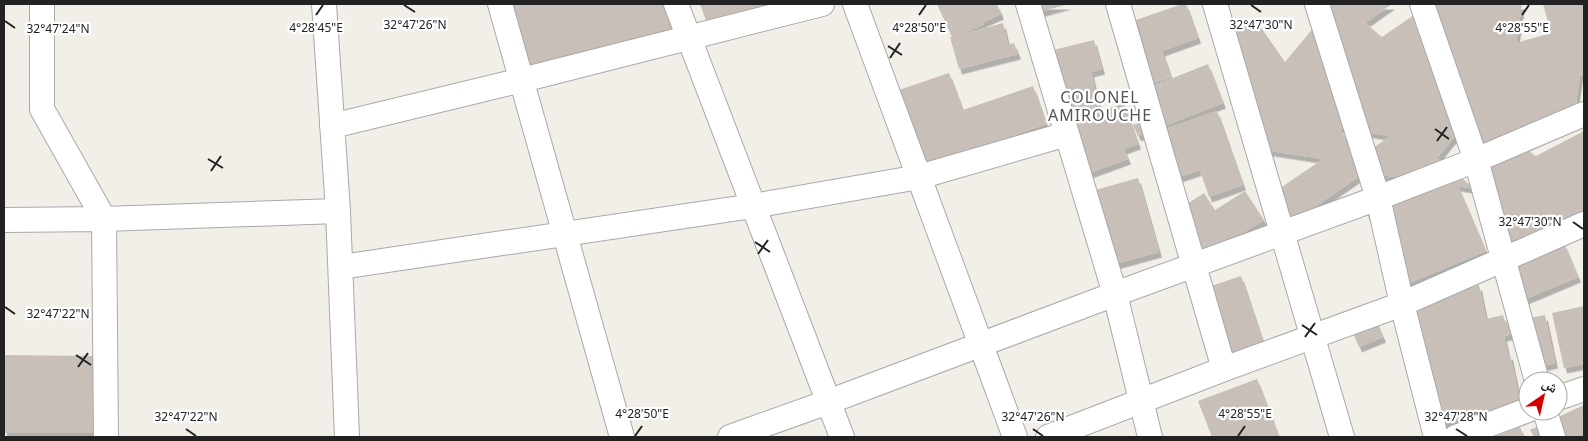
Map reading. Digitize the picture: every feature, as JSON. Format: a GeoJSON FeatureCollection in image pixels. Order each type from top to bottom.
{"type":"FeatureCollection","features":[{"type":"Feature","properties":{"kind":"street"},"geometry":{"type":"LineString","coordinates":[[42,4],[42,109],[104,219],[106,437]]}},
{"type":"Feature","properties":{"kind":"street"},"geometry":{"type":"LineString","coordinates":[[324,4],[341,267],[347,437]]}},
{"type":"Feature","properties":{"kind":"street"},"geometry":{"type":"LineString","coordinates":[[500,4],[622,437]]}},
{"type":"Feature","properties":{"kind":"street"},"geometry":{"type":"LineString","coordinates":[[676,4],[842,437]]}},
{"type":"Feature","properties":{"kind":"street"},"geometry":{"type":"LineString","coordinates":[[332,126],[822,4]]}},
{"type":"Feature","properties":{"kind":"street"},"geometry":{"type":"LineString","coordinates":[[855,4],[1015,437]]}},
{"type":"Feature","properties":{"kind":"street"},"geometry":{"type":"LineString","coordinates":[[1028,4],[1115,294],[1150,437]]}},
{"type":"Feature","properties":{"kind":"street"},"geometry":{"type":"LineString","coordinates":[[1118,4],[1224,370]]}},
{"type":"Feature","properties":{"kind":"street"},"geometry":{"type":"LineString","coordinates":[[1215,4],[1342,437]]}},
{"type":"Feature","properties":{"kind":"street"},"geometry":{"type":"LineString","coordinates":[[1317,4],[1378,198],[1402,304],[1436,437]]}},
{"type":"Feature","properties":{"kind":"street"},"geometry":{"type":"LineString","coordinates":[[1422,4],[1476,160],[1534,371]]}},
{"type":"Feature","properties":{"kind":"street"},"geometry":{"type":"LineString","coordinates":[[730,437],[1378,198],[1476,160],[1584,114]]}},
{"type":"Feature","properties":{"kind":"street"},"geometry":{"type":"LineString","coordinates":[[341,267],[753,206],[919,177],[1068,134]]}},
{"type":"Feature","properties":{"kind":"street"},"geometry":{"type":"LineString","coordinates":[[4,220],[104,219],[338,211]]}},
{"type":"Feature","properties":{"kind":"street"},"geometry":{"type":"LineString","coordinates":[[1048,437],[1402,304],[1584,224]]}},
{"type":"Feature","properties":{"kind":"street"},"geometry":{"type":"LineString","coordinates":[[1568,395],[1584,389]]}},
{"type":"Feature","properties":{"kind":"street"},"geometry":{"type":"LineString","coordinates":[[1456,437],[1518,414]]}},
{"type":"Feature","properties":{"kind":"street"},"geometry":{"type":"LineString","coordinates":[[1548,421],[1553,437]]}},
{"type":"Feature","properties":{"kind":"building"},"geometry":{"type":"Polygon","coordinates":[[[491,4],[674,4],[680,30],[508,72],[491,4]]]}},
{"type":"Feature","properties":{"kind":"building"},"geometry":{"type":"Polygon","coordinates":[[[700,4],[785,4],[710,32],[700,4]]]}},
{"type":"Feature","properties":{"kind":"building"},"geometry":{"type":"Polygon","coordinates":[[[937,4],[997,4],[1001,14],[960,35],[1003,23],[1008,45],[1014,43],[1018,54],[959,69],[950,37],[952,37],[937,4]]]}},
{"type":"Feature","properties":{"kind":"building"},"geometry":{"type":"Polygon","coordinates":[[[1021,4],[1069,4],[1024,16],[1021,4]]]}},
{"type":"Feature","properties":{"kind":"building"},"geometry":{"type":"Polygon","coordinates":[[[1186,4],[1198,38],[1162,51],[1171,77],[1135,89],[1113,28],[1186,4]]]}},
{"type":"Feature","properties":{"kind":"building"},"geometry":{"type":"Polygon","coordinates":[[[1333,4],[1392,4],[1365,23],[1382,37],[1430,4],[1522,4],[1516,43],[1551,33],[1543,4],[1584,4],[1584,76],[1580,75],[1574,117],[1524,148],[1536,156],[1584,131],[1584,219],[1508,259],[1487,245],[1500,226],[1459,131],[1437,158],[1475,189],[1458,186],[1486,251],[1397,288],[1367,214],[1440,184],[1381,175],[1366,153],[1390,136],[1339,128],[1368,170],[1290,224],[1270,195],[1323,159],[1251,148],[1217,30],[1255,19],[1285,62],[1333,4]]]}},
{"type":"Feature","properties":{"kind":"building"},"geometry":{"type":"Polygon","coordinates":[[[1094,40],[1102,69],[1091,72],[1100,110],[1059,120],[1052,91],[1042,94],[1033,55],[1094,40]]]}},
{"type":"Feature","properties":{"kind":"building"},"geometry":{"type":"Polygon","coordinates":[[[1208,64],[1223,103],[1138,136],[1133,125],[1141,122],[1130,95],[1208,64]]]}},
{"type":"Feature","properties":{"kind":"building"},"geometry":{"type":"Polygon","coordinates":[[[949,73],[963,110],[1033,86],[1046,124],[908,172],[881,96],[949,73]]]}},
{"type":"Feature","properties":{"kind":"building"},"geometry":{"type":"Polygon","coordinates":[[[1124,103],[1138,144],[1124,149],[1128,159],[1070,180],[1052,129],[1124,103]]]}},
{"type":"Feature","properties":{"kind":"building"},"geometry":{"type":"Polygon","coordinates":[[[1217,111],[1243,185],[1209,197],[1200,170],[1167,181],[1151,134],[1217,111]]]}},
{"type":"Feature","properties":{"kind":"building"},"geometry":{"type":"Polygon","coordinates":[[[1138,178],[1159,252],[1101,268],[1081,194],[1138,178]]]}},
{"type":"Feature","properties":{"kind":"building"},"geometry":{"type":"Polygon","coordinates":[[[1245,191],[1264,220],[1200,259],[1172,214],[1204,193],[1215,210],[1245,191]]]}},
{"type":"Feature","properties":{"kind":"building"},"geometry":{"type":"Polygon","coordinates":[[[1564,243],[1578,277],[1511,305],[1496,271],[1564,243]]]}},
{"type":"Feature","properties":{"kind":"building"},"geometry":{"type":"Polygon","coordinates":[[[1241,276],[1263,342],[1230,353],[1208,287],[1241,276]]]}},
{"type":"Feature","properties":{"kind":"building"},"geometry":{"type":"Polygon","coordinates":[[[1479,285],[1486,319],[1503,315],[1505,323],[1545,315],[1555,363],[1530,369],[1522,332],[1504,336],[1508,355],[1510,354],[1518,393],[1518,409],[1425,427],[1417,390],[1411,391],[1393,303],[1479,285]]]}},
{"type":"Feature","properties":{"kind":"building"},"geometry":{"type":"Polygon","coordinates":[[[1584,306],[1584,364],[1564,368],[1552,313],[1584,306]]]}},
{"type":"Feature","properties":{"kind":"building"},"geometry":{"type":"Polygon","coordinates":[[[1375,318],[1383,337],[1359,347],[1351,328],[1375,318]]]}},
{"type":"Feature","properties":{"kind":"building"},"geometry":{"type":"Polygon","coordinates":[[[4,355],[93,356],[93,384],[102,384],[102,433],[4,433],[4,355]]]}},
{"type":"Feature","properties":{"kind":"building"},"geometry":{"type":"Polygon","coordinates":[[[1257,379],[1279,437],[1212,437],[1198,401],[1257,379]]]}},
{"type":"Feature","properties":{"kind":"building"},"geometry":{"type":"Polygon","coordinates":[[[1584,405],[1584,437],[1534,437],[1530,430],[1549,421],[1568,421],[1568,412],[1584,405]]]}},
{"type":"Feature","properties":{"kind":"building"},"geometry":{"type":"Polygon","coordinates":[[[1520,427],[1524,437],[1494,437],[1520,427]]]}},
{"type":"Feature","properties":{"kind":"district","name":"COLONEL AMIROUCHE"},"geometry":{"type":"Point","coordinates":[1100,106]}}]}
